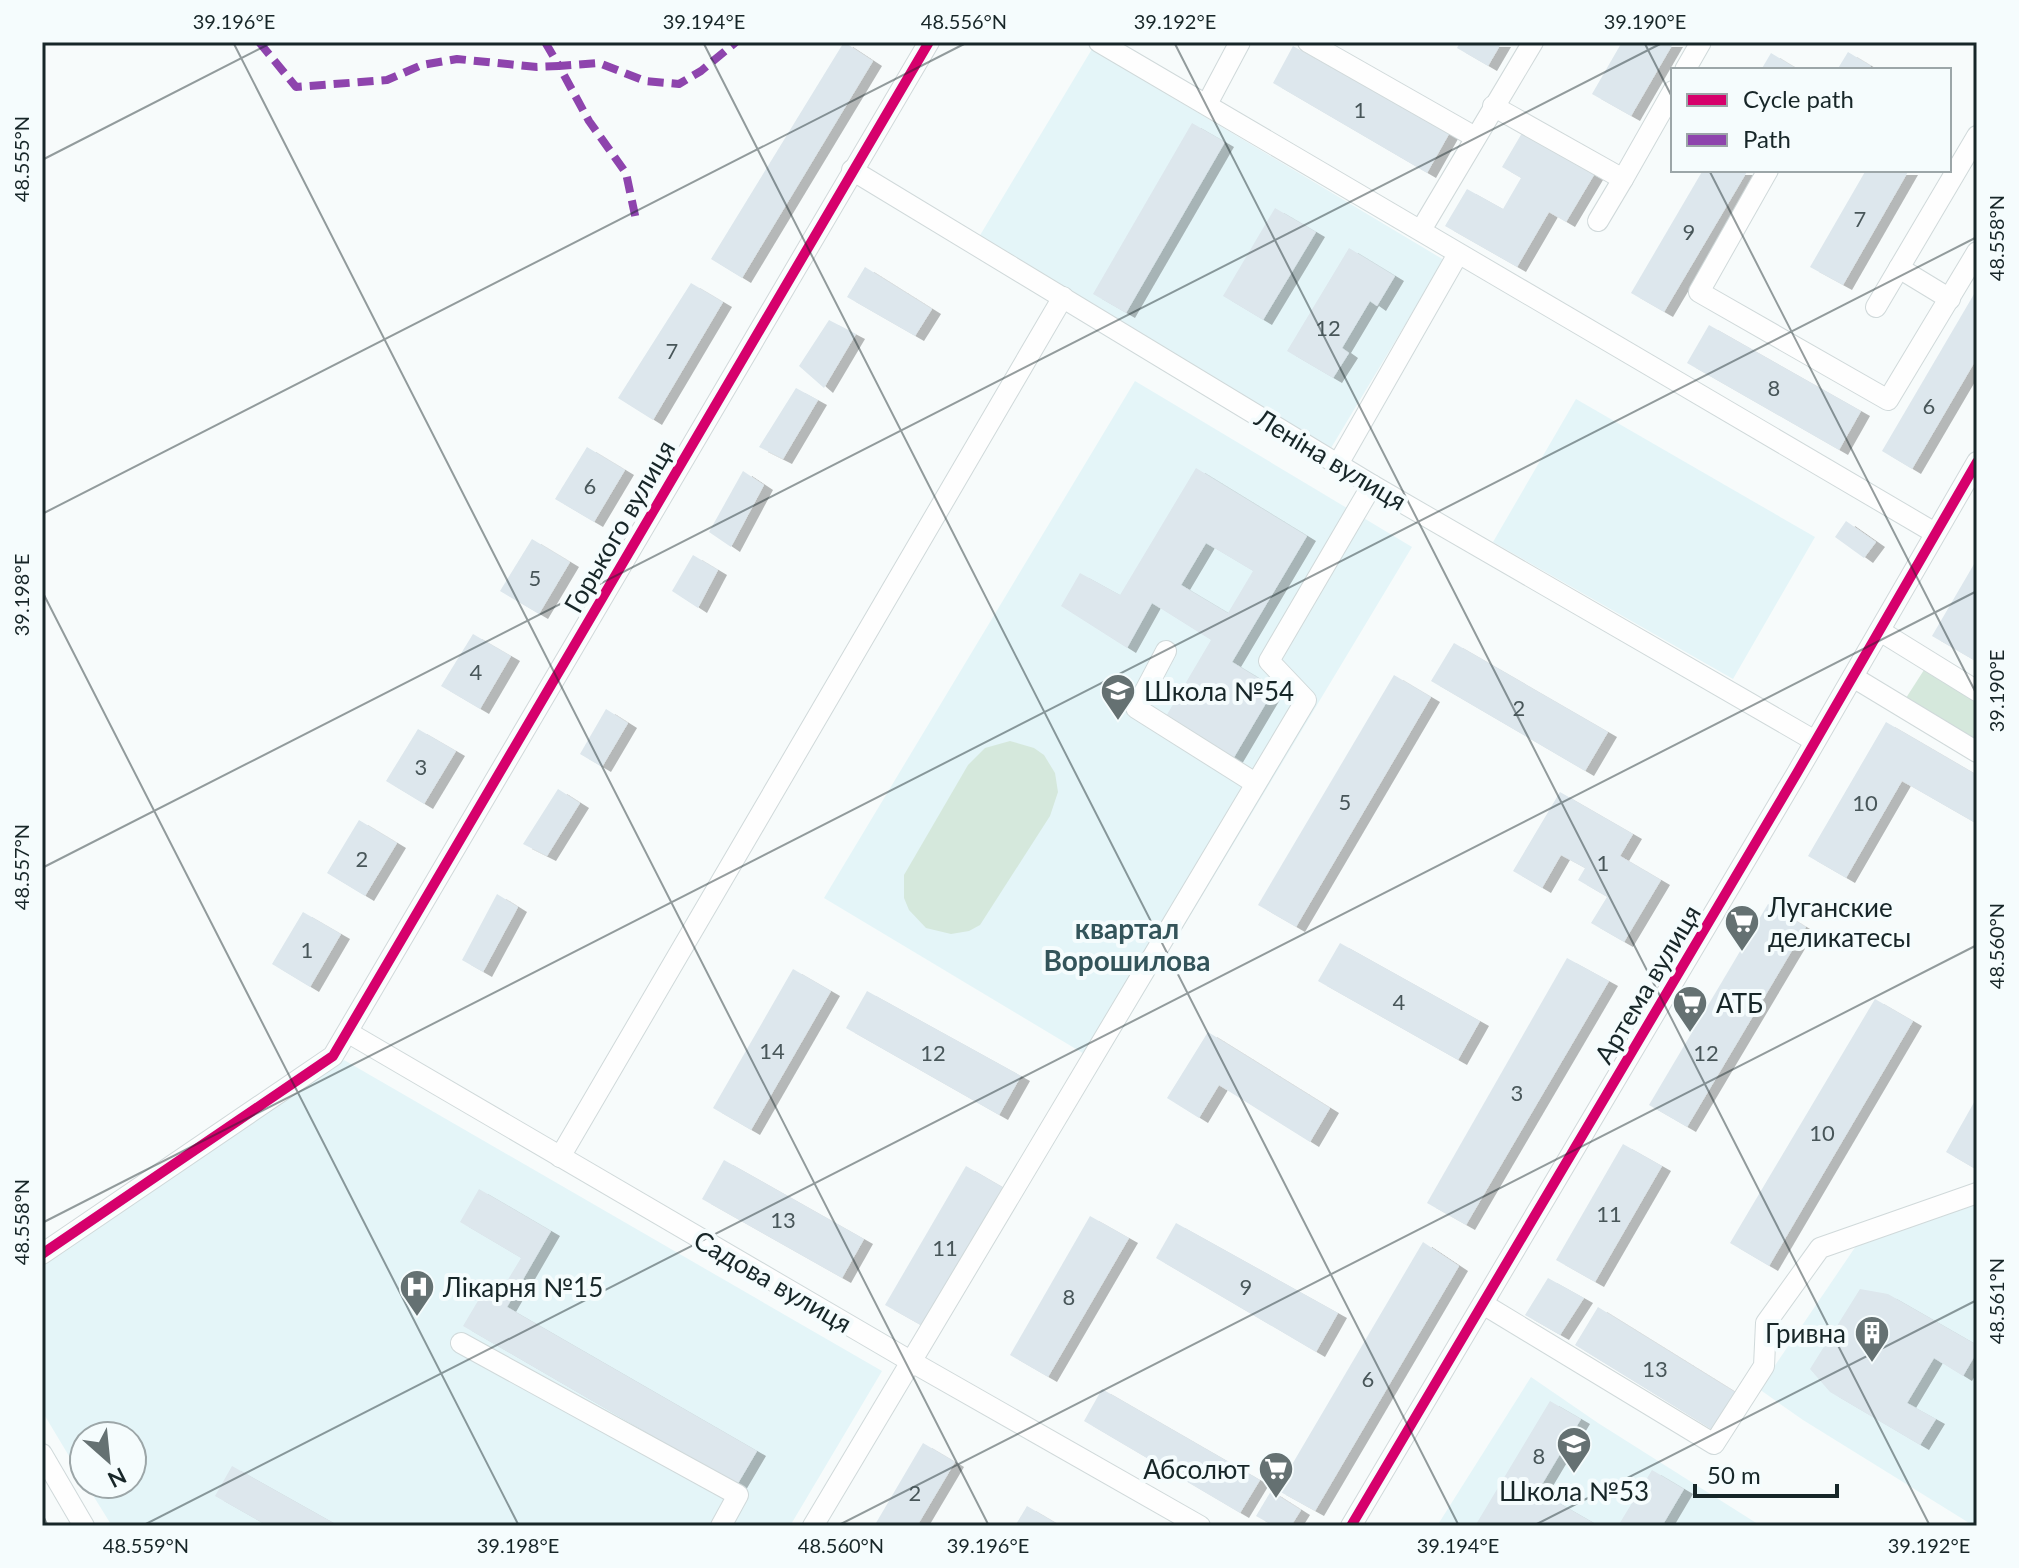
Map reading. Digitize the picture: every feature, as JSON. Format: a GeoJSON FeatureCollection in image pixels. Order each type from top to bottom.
{"type":"FeatureCollection","features":[{"type":"Feature","properties":{"kind":"street","name":"Горького вулиця"},"geometry":{"type":"LineString","coordinates":[[42,1254],[333,1056],[929,42]]}},
{"type":"Feature","properties":{"kind":"street"},"geometry":{"type":"LineString","coordinates":[[1099,42],[1935,533]]}},
{"type":"Feature","properties":{"kind":"street"},"geometry":{"type":"LineString","coordinates":[[1207,104],[1240,42]]}},
{"type":"Feature","properties":{"kind":"street"},"geometry":{"type":"LineString","coordinates":[[1308,42],[1475,137]]}},
{"type":"Feature","properties":{"kind":"street"},"geometry":{"type":"LineString","coordinates":[[1421,230],[1533,42]]}},
{"type":"Feature","properties":{"kind":"street"},"geometry":{"type":"LineString","coordinates":[[1686,68],[1701,42]]}},
{"type":"Feature","properties":{"kind":"street"},"geometry":{"type":"LineString","coordinates":[[1598,221],[1671,95]]}},
{"type":"Feature","properties":{"kind":"street"},"geometry":{"type":"LineString","coordinates":[[1493,106],[1623,179]]}},
{"type":"Feature","properties":{"kind":"street"},"geometry":{"type":"LineString","coordinates":[[1876,307],[1977,136]]}},
{"type":"Feature","properties":{"kind":"street","name":"Леніна вулиця"},"geometry":{"type":"LineString","coordinates":[[852,170],[1372,485],[1815,741]]}},
{"type":"Feature","properties":{"kind":"street"},"geometry":{"type":"LineString","coordinates":[[1767,172],[1699,292],[1888,400],[1977,252]]}},
{"type":"Feature","properties":{"kind":"street"},"geometry":{"type":"LineString","coordinates":[[1338,464],[1458,254]]}},
{"type":"Feature","properties":{"kind":"street"},"geometry":{"type":"LineString","coordinates":[[1899,268],[1950,299]]}},
{"type":"Feature","properties":{"kind":"street"},"geometry":{"type":"LineString","coordinates":[[560,1157],[1063,297]]}},
{"type":"Feature","properties":{"kind":"street","name":"Артема вулиця"},"geometry":{"type":"LineString","coordinates":[[1351,1526],[1977,462]]}},
{"type":"Feature","properties":{"kind":"street"},"geometry":{"type":"LineString","coordinates":[[813,1526],[1306,700],[1269,661],[1372,485]]}},
{"type":"Feature","properties":{"kind":"street"},"geometry":{"type":"LineString","coordinates":[[1880,631],[1977,691]]}},
{"type":"Feature","properties":{"kind":"street"},"geometry":{"type":"LineString","coordinates":[[1166,651],[1136,708],[1255,783]]}},
{"type":"Feature","properties":{"kind":"street"},"geometry":{"type":"LineString","coordinates":[[1853,677],[1977,752]]}},
{"type":"Feature","properties":{"kind":"street","name":"Садова вулиця"},"geometry":{"type":"LineString","coordinates":[[349,1033],[912,1362],[1200,1526]]}},
{"type":"Feature","properties":{"kind":"street"},"geometry":{"type":"LineString","coordinates":[[1483,1304],[1714,1444],[1764,1366],[1766,1323],[1820,1248],[1977,1193]]}},
{"type":"Feature","properties":{"kind":"street"},"geometry":{"type":"LineString","coordinates":[[461,1343],[738,1495],[721,1526]]}},
{"type":"Feature","properties":{"kind":"street"},"geometry":{"type":"LineString","coordinates":[[42,1454],[84,1526]]}},
{"type":"Feature","properties":{"kind":"shaded area"},"geometry":{"type":"Polygon","coordinates":[[[1092,49],[1444,260],[1331,448],[979,237],[1092,49]]]}},
{"type":"Feature","properties":{"kind":"shaded area","name":"Школа №54"},"geometry":{"type":"Polygon","coordinates":[[[1135,381],[1412,547],[1101,1064],[824,898],[1135,381]]]}},
{"type":"Feature","properties":{"kind":"shaded area"},"geometry":{"type":"Polygon","coordinates":[[[1576,399],[1815,537],[1733,679],[1493,542],[1576,399]]]}},
{"type":"Feature","properties":{"kind":"shaded area","name":"Лікарня №15"},"geometry":{"type":"Polygon","coordinates":[[[344,1060],[882,1371],[790,1526],[112,1526],[96,1500],[148,1500],[148,1420],[68,1420],[68,1454],[42,1411],[42,1265],[344,1060]]]}},
{"type":"Feature","properties":{"kind":"shaded area"},"geometry":{"type":"Polygon","coordinates":[[[1977,1202],[1977,1525],[1974,1526],[1803,1420],[1759,1389],[1858,1243],[1977,1202]]]}},
{"type":"Feature","properties":{"kind":"shaded area","name":"Школа №53"},"geometry":{"type":"Polygon","coordinates":[[[1531,1377],[1598,1423],[1761,1526],[1437,1526],[1531,1377]]]}},
{"type":"Feature","properties":{"kind":"green space"},"geometry":{"type":"Polygon","coordinates":[[[1924,670],[1977,702],[1977,740],[1906,698],[1924,670]]]}},
{"type":"Feature","properties":{"kind":"green space"},"geometry":{"type":"Polygon","coordinates":[[[1010,741],[1034,748],[1044,755],[1055,773],[1058,792],[1050,816],[980,925],[969,931],[951,934],[926,928],[909,910],[904,898],[904,875],[968,765],[985,748],[1010,741]]]}},
{"type":"Feature","properties":{"kind":"building"},"geometry":{"type":"Polygon","coordinates":[[[844,42],[873,61],[742,278],[711,259],[844,42]]]}},
{"type":"Feature","properties":{"kind":"building"},"geometry":{"type":"Polygon","coordinates":[[[1460,42],[1502,42],[1488,66],[1457,48],[1460,42]]]}},
{"type":"Feature","properties":{"kind":"building"},"geometry":{"type":"Polygon","coordinates":[[[1622,42],[1674,42],[1631,116],[1592,94],[1622,42]]]}},
{"type":"Feature","properties":{"kind":"building"},"geometry":{"type":"Polygon","coordinates":[[[1293,46],[1449,134],[1427,173],[1273,83],[1293,46]]]}},
{"type":"Feature","properties":{"kind":"building"},"geometry":{"type":"Polygon","coordinates":[[[1848,52],[1871,66],[1870,68],[1838,68],[1848,52]]]}},
{"type":"Feature","properties":{"kind":"building"},"geometry":{"type":"Polygon","coordinates":[[[1771,53],[1796,68],[1762,68],[1771,53]]]}},
{"type":"Feature","properties":{"kind":"building"},"geometry":{"type":"Polygon","coordinates":[[[1192,123],[1225,142],[1126,313],[1093,294],[1192,123]]]}},
{"type":"Feature","properties":{"kind":"building"},"geometry":{"type":"Polygon","coordinates":[[[1522,133],[1594,175],[1566,222],[1549,212],[1517,267],[1445,226],[1467,189],[1503,209],[1521,178],[1502,167],[1522,133]]]}},
{"type":"Feature","properties":{"kind":"building"},"geometry":{"type":"Polygon","coordinates":[[[1702,172],[1747,172],[1664,312],[1631,293],[1702,172]]]}},
{"type":"Feature","properties":{"kind":"building"},"geometry":{"type":"Polygon","coordinates":[[[1865,172],[1908,172],[1843,285],[1810,267],[1865,172]]]}},
{"type":"Feature","properties":{"kind":"building"},"geometry":{"type":"Polygon","coordinates":[[[1275,208],[1316,232],[1263,320],[1223,296],[1275,208]]]}},
{"type":"Feature","properties":{"kind":"building"},"geometry":{"type":"Polygon","coordinates":[[[1349,248],[1395,276],[1377,306],[1370,301],[1342,348],[1349,353],[1333,378],[1287,351],[1349,248]]]}},
{"type":"Feature","properties":{"kind":"building"},"geometry":{"type":"Polygon","coordinates":[[[865,267],[932,309],[915,336],[847,297],[865,267]]]}},
{"type":"Feature","properties":{"kind":"building"},"geometry":{"type":"Polygon","coordinates":[[[691,283],[723,302],[653,420],[618,398],[691,283]]]}},
{"type":"Feature","properties":{"kind":"building"},"geometry":{"type":"Polygon","coordinates":[[[1977,289],[1977,358],[1912,469],[1882,451],[1977,289]]]}},
{"type":"Feature","properties":{"kind":"building"},"geometry":{"type":"Polygon","coordinates":[[[829,320],[856,334],[824,388],[799,366],[829,320]]]}},
{"type":"Feature","properties":{"kind":"building"},"geometry":{"type":"Polygon","coordinates":[[[1709,325],[1861,411],[1839,450],[1687,363],[1709,325]]]}},
{"type":"Feature","properties":{"kind":"building"},"geometry":{"type":"Polygon","coordinates":[[[796,388],[818,400],[783,459],[759,447],[796,388]]]}},
{"type":"Feature","properties":{"kind":"building"},"geometry":{"type":"Polygon","coordinates":[[[587,447],[625,470],[594,522],[555,499],[587,447]]]}},
{"type":"Feature","properties":{"kind":"building"},"geometry":{"type":"Polygon","coordinates":[[[1196,468],[1307,536],[1232,662],[1275,688],[1233,759],[1165,718],[1211,640],[1152,603],[1127,648],[1061,606],[1080,573],[1120,595],[1196,468]],[[1206,543],[1181,585],[1228,613],[1253,571],[1206,543]]]}},
{"type":"Feature","properties":{"kind":"building"},"geometry":{"type":"Polygon","coordinates":[[[743,471],[764,485],[731,547],[709,532],[743,471]]]}},
{"type":"Feature","properties":{"kind":"building"},"geometry":{"type":"Polygon","coordinates":[[[1846,521],[1876,542],[1864,558],[1835,537],[1846,521]]]}},
{"type":"Feature","properties":{"kind":"building"},"geometry":{"type":"Polygon","coordinates":[[[532,539],[570,562],[539,614],[500,591],[532,539]]]}},
{"type":"Feature","properties":{"kind":"building"},"geometry":{"type":"Polygon","coordinates":[[[693,555],[718,570],[698,608],[672,591],[693,555]]]}},
{"type":"Feature","properties":{"kind":"building"},"geometry":{"type":"Polygon","coordinates":[[[1977,559],[1977,662],[1932,636],[1977,559]]]}},
{"type":"Feature","properties":{"kind":"building"},"geometry":{"type":"Polygon","coordinates":[[[473,634],[511,656],[480,709],[441,686],[473,634]]]}},
{"type":"Feature","properties":{"kind":"building"},"geometry":{"type":"Polygon","coordinates":[[[1454,643],[1608,732],[1585,771],[1431,681],[1454,643]]]}},
{"type":"Feature","properties":{"kind":"building"},"geometry":{"type":"Polygon","coordinates":[[[1394,675],[1431,697],[1296,927],[1258,905],[1394,675]]]}},
{"type":"Feature","properties":{"kind":"building"},"geometry":{"type":"Polygon","coordinates":[[[606,709],[628,723],[602,767],[580,754],[606,709]]]}},
{"type":"Feature","properties":{"kind":"building"},"geometry":{"type":"Polygon","coordinates":[[[1886,722],[1977,775],[1977,824],[1902,781],[1846,878],[1808,856],[1886,722]]]}},
{"type":"Feature","properties":{"kind":"building"},"geometry":{"type":"Polygon","coordinates":[[[418,729],[456,751],[424,804],[386,781],[418,729]]]}},
{"type":"Feature","properties":{"kind":"building"},"geometry":{"type":"Polygon","coordinates":[[[558,789],[580,803],[547,856],[523,844],[558,789]]]}},
{"type":"Feature","properties":{"kind":"building"},"geometry":{"type":"Polygon","coordinates":[[[1560,792],[1633,834],[1620,856],[1661,880],[1624,942],[1591,923],[1607,897],[1578,880],[1585,868],[1561,855],[1542,888],[1513,871],[1560,792]]]}},
{"type":"Feature","properties":{"kind":"building"},"geometry":{"type":"Polygon","coordinates":[[[359,820],[397,843],[365,896],[327,873],[359,820]]]}},
{"type":"Feature","properties":{"kind":"building"},"geometry":{"type":"Polygon","coordinates":[[[497,894],[518,907],[483,972],[462,960],[497,894]]]}},
{"type":"Feature","properties":{"kind":"building"},"geometry":{"type":"Polygon","coordinates":[[[1768,904],[1806,927],[1687,1127],[1649,1105],[1768,904]]]}},
{"type":"Feature","properties":{"kind":"building"},"geometry":{"type":"Polygon","coordinates":[[[303,912],[341,934],[310,987],[272,964],[303,912]]]}},
{"type":"Feature","properties":{"kind":"building"},"geometry":{"type":"Polygon","coordinates":[[[1340,943],[1480,1021],[1458,1060],[1318,981],[1340,943]]]}},
{"type":"Feature","properties":{"kind":"building"},"geometry":{"type":"Polygon","coordinates":[[[1567,958],[1609,981],[1466,1225],[1427,1203],[1567,958]]]}},
{"type":"Feature","properties":{"kind":"building"},"geometry":{"type":"Polygon","coordinates":[[[793,969],[831,991],[751,1130],[713,1108],[793,969]]]}},
{"type":"Feature","properties":{"kind":"building"},"geometry":{"type":"Polygon","coordinates":[[[867,991],[1021,1076],[999,1115],[846,1028],[867,991]]]}},
{"type":"Feature","properties":{"kind":"building"},"geometry":{"type":"Polygon","coordinates":[[[1875,999],[1913,1021],[1769,1266],[1730,1243],[1875,999]]]}},
{"type":"Feature","properties":{"kind":"building"},"geometry":{"type":"Polygon","coordinates":[[[1208,1032],[1330,1108],[1310,1142],[1219,1085],[1199,1118],[1167,1098],[1208,1032]]]}},
{"type":"Feature","properties":{"kind":"building"},"geometry":{"type":"Polygon","coordinates":[[[1977,1097],[1977,1170],[1946,1152],[1977,1097]]]}},
{"type":"Feature","properties":{"kind":"building"},"geometry":{"type":"Polygon","coordinates":[[[1623,1144],[1662,1166],[1595,1282],[1556,1260],[1623,1144]]]}},
{"type":"Feature","properties":{"kind":"building"},"geometry":{"type":"Polygon","coordinates":[[[724,1160],[864,1239],[842,1278],[702,1199],[724,1160]]]}},
{"type":"Feature","properties":{"kind":"building"},"geometry":{"type":"Polygon","coordinates":[[[966,1166],[1004,1188],[924,1327],[885,1305],[966,1166]]]}},
{"type":"Feature","properties":{"kind":"building"},"geometry":{"type":"Polygon","coordinates":[[[479,1189],[551,1231],[507,1307],[757,1451],[737,1485],[463,1326],[485,1289],[498,1296],[521,1258],[460,1222],[479,1189]]]}},
{"type":"Feature","properties":{"kind":"building"},"geometry":{"type":"Polygon","coordinates":[[[1090,1216],[1129,1238],[1048,1377],[1010,1355],[1090,1216]]]}},
{"type":"Feature","properties":{"kind":"building"},"geometry":{"type":"Polygon","coordinates":[[[1176,1223],[1338,1313],[1316,1352],[1156,1258],[1176,1223]]]}},
{"type":"Feature","properties":{"kind":"building"},"geometry":{"type":"Polygon","coordinates":[[[1423,1242],[1459,1266],[1315,1511],[1277,1490],[1423,1242]]]}},
{"type":"Feature","properties":{"kind":"building"},"geometry":{"type":"Polygon","coordinates":[[[1548,1278],[1584,1298],[1560,1335],[1525,1315],[1548,1278]]]}},
{"type":"Feature","properties":{"kind":"building","name":"Гривна"},"geometry":{"type":"Polygon","coordinates":[[[1860,1289],[1888,1294],[1977,1345],[1977,1352],[1963,1376],[1934,1358],[1907,1403],[1936,1419],[1920,1445],[1830,1392],[1810,1369],[1860,1289]]]}},
{"type":"Feature","properties":{"kind":"building"},"geometry":{"type":"Polygon","coordinates":[[[1598,1307],[1735,1392],[1711,1429],[1575,1345],[1598,1307]]]}},
{"type":"Feature","properties":{"kind":"building"},"geometry":{"type":"Polygon","coordinates":[[[1102,1389],[1260,1480],[1240,1513],[1084,1421],[1102,1389]]]}},
{"type":"Feature","properties":{"kind":"building"},"geometry":{"type":"Polygon","coordinates":[[[1550,1401],[1581,1419],[1538,1491],[1599,1526],[1475,1526],[1550,1401]]]}},
{"type":"Feature","properties":{"kind":"building"},"geometry":{"type":"Polygon","coordinates":[[[923,1443],[955,1462],[917,1526],[881,1526],[876,1523],[923,1443]]]}},
{"type":"Feature","properties":{"kind":"building"},"geometry":{"type":"Polygon","coordinates":[[[232,1466],[339,1526],[268,1526],[215,1496],[232,1466]]]}},
{"type":"Feature","properties":{"kind":"building"},"geometry":{"type":"Polygon","coordinates":[[[1652,1470],[1684,1489],[1662,1526],[1618,1526],[1652,1470]]]}},
{"type":"Feature","properties":{"kind":"building","name":"Абсолют"},"geometry":{"type":"Polygon","coordinates":[[[1271,1491],[1301,1510],[1291,1526],[1274,1526],[1256,1516],[1271,1491]]]}},
{"type":"Feature","properties":{"kind":"building"},"geometry":{"type":"Polygon","coordinates":[[[1027,1506],[1061,1526],[1015,1526],[1027,1506]]]}},
{"type":"Feature","properties":{"kind":"marked path"},"geometry":{"type":"LineString","coordinates":[[259,42],[296,87],[387,80],[422,65],[457,59],[537,67],[559,66],[589,121],[626,173],[636,220]]}},
{"type":"Feature","properties":{"kind":"marked path"},"geometry":{"type":"LineString","coordinates":[[545,42],[559,66],[599,63],[645,81],[679,84],[701,71],[736,42]]}},
{"type":"Feature","properties":{"kind":"cycle path"},"geometry":{"type":"LineString","coordinates":[[42,1254],[333,1056],[929,42]]}},
{"type":"Feature","properties":{"kind":"cycle path"},"geometry":{"type":"LineString","coordinates":[[1351,1526],[1797,773],[1977,462]]}},
{"type":"Feature","properties":{"kind":"place","name":"Школа №54"},"geometry":{"type":"Point","coordinates":[1118,722]}},
{"type":"Feature","properties":{"kind":"place","name":"Луганские деликатесы"},"geometry":{"type":"Point","coordinates":[1742,953]}},
{"type":"Feature","properties":{"kind":"place","name":"АТБ"},"geometry":{"type":"Point","coordinates":[1690,1034]}},
{"type":"Feature","properties":{"kind":"place","name":"Лікарня №15"},"geometry":{"type":"Point","coordinates":[417,1318]}},
{"type":"Feature","properties":{"kind":"place","name":"Гривна"},"geometry":{"type":"Point","coordinates":[1872,1364]}},
{"type":"Feature","properties":{"kind":"place","name":"Школа №53"},"geometry":{"type":"Point","coordinates":[1574,1475]}},
{"type":"Feature","properties":{"kind":"place","name":"Абсолют"},"geometry":{"type":"Point","coordinates":[1276,1500]}},
{"type":"Feature","properties":{"kind":"district","name":"квартал Ворошилова"},"geometry":{"type":"Point","coordinates":[1127,944]}}]}
